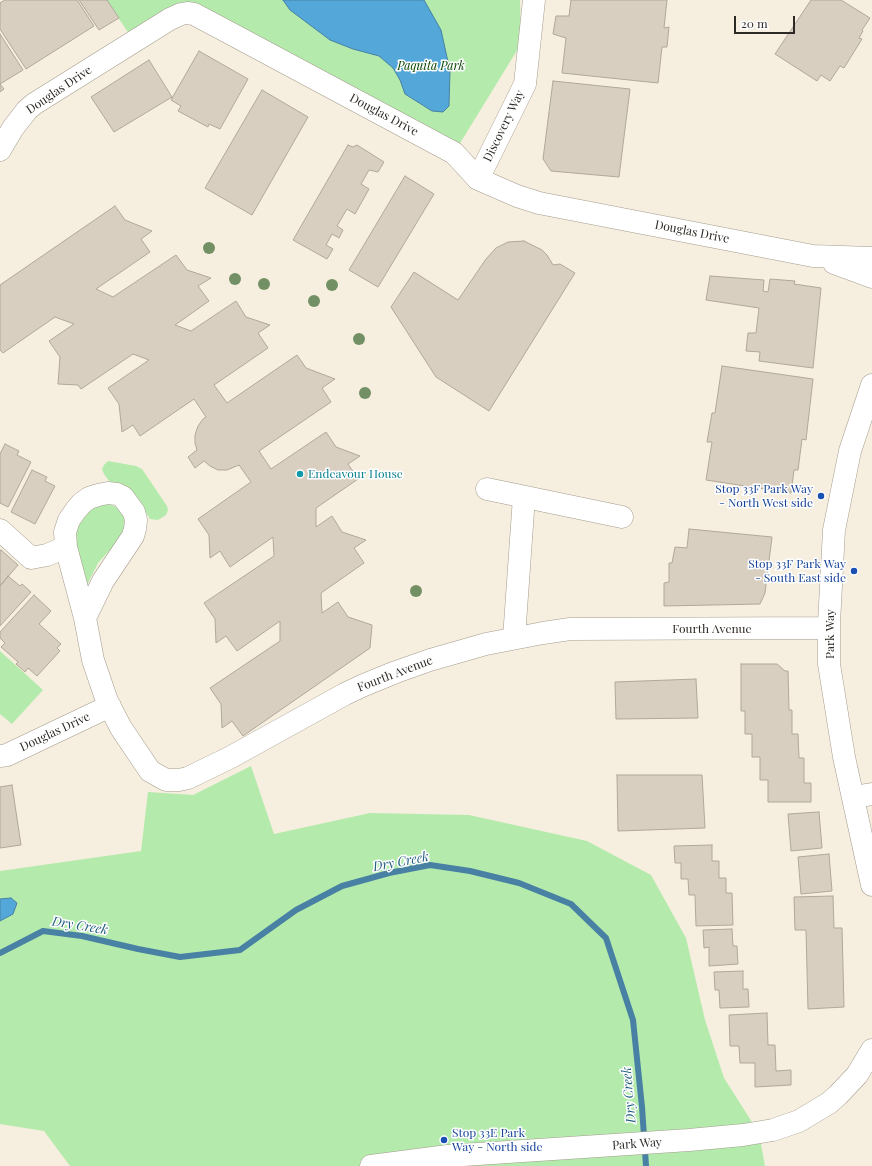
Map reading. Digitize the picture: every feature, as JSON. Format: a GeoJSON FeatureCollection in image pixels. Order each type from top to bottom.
{"type":"FeatureCollection","features":[{"type":"Feature","properties":{"kind":"street","name":"Discovery Way"},"geometry":{"type":"LineString","coordinates":[[478,179],[525,84],[534,0]]}},
{"type":"Feature","properties":{"kind":"street","name":"Douglas Drive"},"geometry":{"type":"LineString","coordinates":[[0,150],[12,128],[34,104],[170,19],[181,14],[194,14],[454,153],[478,179],[517,196],[539,202],[812,256],[872,277]]}},
{"type":"Feature","properties":{"kind":"street","name":"Douglas Drive"},"geometry":{"type":"LineString","coordinates":[[812,256],[872,258]]}},
{"type":"Feature","properties":{"kind":"street","name":"Park Way"},"geometry":{"type":"LineString","coordinates":[[872,386],[850,451],[834,530],[830,573],[829,628],[830,664],[844,757],[862,795],[872,885]]}},
{"type":"Feature","properties":{"kind":"street"},"geometry":{"type":"LineString","coordinates":[[487,489],[622,517]]}},
{"type":"Feature","properties":{"kind":"street","name":"Fourth Avenue"},"geometry":{"type":"LineString","coordinates":[[85,618],[103,581],[133,536],[136,529],[134,512],[123,498],[117,494],[108,493],[89,498],[76,510],[69,520],[65,532],[66,547],[85,618],[93,660],[106,701],[121,728],[150,771],[166,780],[188,778],[231,757],[345,694],[377,680],[430,660],[480,645],[570,629],[829,628]]}},
{"type":"Feature","properties":{"kind":"street"},"geometry":{"type":"LineString","coordinates":[[514,638],[524,497]]}},
{"type":"Feature","properties":{"kind":"street"},"geometry":{"type":"LineString","coordinates":[[0,530],[31,558],[47,555],[66,547]]}},
{"type":"Feature","properties":{"kind":"street","name":"Douglas Drive"},"geometry":{"type":"LineString","coordinates":[[0,756],[7,755],[110,706]]}},
{"type":"Feature","properties":{"kind":"street","name":"Park Way"},"geometry":{"type":"LineString","coordinates":[[371,1166],[448,1156],[689,1140],[759,1133],[773,1130],[799,1121],[820,1109],[838,1095],[856,1075],[872,1050]]}},
{"type":"Feature","properties":{"kind":"green space","name":"Paquita Park"},"geometry":{"type":"Polygon","coordinates":[[[106,0],[520,0],[521,44],[454,153],[194,15],[134,41],[106,0]]]}},
{"type":"Feature","properties":{"kind":"green space"},"geometry":{"type":"Polygon","coordinates":[[[108,461],[136,466],[142,469],[167,506],[168,510],[166,515],[158,520],[150,519],[142,506],[122,487],[109,481],[102,469],[108,461]]]}},
{"type":"Feature","properties":{"kind":"green space"},"geometry":{"type":"Polygon","coordinates":[[[97,503],[107,503],[118,508],[124,517],[125,528],[118,541],[98,563],[86,587],[76,546],[76,528],[81,520],[97,503]]]}},
{"type":"Feature","properties":{"kind":"green space"},"geometry":{"type":"Polygon","coordinates":[[[0,651],[43,690],[12,724],[0,714],[0,651]]]}},
{"type":"Feature","properties":{"kind":"green space"},"geometry":{"type":"Polygon","coordinates":[[[251,766],[274,834],[370,813],[469,815],[587,841],[651,875],[686,938],[705,1020],[724,1078],[759,1133],[765,1166],[70,1166],[44,1131],[0,1124],[0,871],[141,851],[148,792],[193,795],[251,766]]]}},
{"type":"Feature","properties":{"kind":"water"},"geometry":{"type":"Polygon","coordinates":[[[283,0],[424,0],[441,30],[450,71],[449,106],[443,112],[432,111],[405,94],[400,80],[393,68],[379,56],[353,49],[330,40],[290,10],[283,0]]]}},
{"type":"Feature","properties":{"kind":"water"},"geometry":{"type":"Polygon","coordinates":[[[11,898],[17,903],[13,914],[0,921],[0,899],[11,898]]]}},
{"type":"Feature","properties":{"kind":"building"},"geometry":{"type":"Polygon","coordinates":[[[5,0],[77,0],[94,26],[26,69],[0,29],[0,3],[5,0]]]}},
{"type":"Feature","properties":{"kind":"building"},"geometry":{"type":"Polygon","coordinates":[[[79,0],[107,0],[119,18],[99,30],[79,0]]]}},
{"type":"Feature","properties":{"kind":"building"},"geometry":{"type":"Polygon","coordinates":[[[571,0],[667,0],[664,28],[669,27],[667,47],[662,47],[658,83],[562,73],[566,38],[553,34],[556,16],[569,16],[571,0]]]}},
{"type":"Feature","properties":{"kind":"building"},"geometry":{"type":"Polygon","coordinates":[[[811,0],[841,0],[870,18],[862,30],[863,31],[859,38],[862,39],[844,68],[840,66],[830,81],[821,75],[817,81],[775,54],[811,0]]]}},
{"type":"Feature","properties":{"kind":"building"},"geometry":{"type":"Polygon","coordinates":[[[0,34],[23,70],[0,84],[0,34]]]}},
{"type":"Feature","properties":{"kind":"building"},"geometry":{"type":"Polygon","coordinates":[[[199,51],[248,79],[220,129],[209,124],[208,127],[178,111],[181,106],[171,100],[199,51]]]}},
{"type":"Feature","properties":{"kind":"building"},"geometry":{"type":"Polygon","coordinates":[[[149,60],[172,97],[114,132],[91,97],[149,60]]]}},
{"type":"Feature","properties":{"kind":"building"},"geometry":{"type":"Polygon","coordinates":[[[553,81],[630,89],[619,177],[551,171],[543,159],[553,81]]]}},
{"type":"Feature","properties":{"kind":"building"},"geometry":{"type":"Polygon","coordinates":[[[0,84],[4,89],[0,92],[0,84]]]}},
{"type":"Feature","properties":{"kind":"building"},"geometry":{"type":"Polygon","coordinates":[[[262,90],[308,117],[252,215],[205,188],[262,90]]]}},
{"type":"Feature","properties":{"kind":"building"},"geometry":{"type":"Polygon","coordinates":[[[348,145],[353,147],[357,145],[384,162],[378,172],[369,170],[361,184],[369,189],[355,214],[347,209],[337,226],[343,230],[339,238],[332,234],[326,245],[333,249],[327,259],[293,240],[348,145]]]}},
{"type":"Feature","properties":{"kind":"building"},"geometry":{"type":"Polygon","coordinates":[[[405,176],[434,194],[378,287],[349,270],[405,176]]]}},
{"type":"Feature","properties":{"kind":"building","name":"Endeavour House"},"geometry":{"type":"Polygon","coordinates":[[[115,206],[125,220],[152,231],[141,239],[150,252],[96,289],[113,297],[176,255],[187,270],[211,278],[198,286],[209,301],[175,325],[191,331],[236,301],[246,317],[270,325],[258,333],[268,348],[214,385],[227,403],[297,355],[306,368],[335,379],[322,388],[331,402],[259,451],[271,469],[326,432],[336,447],[360,456],[348,464],[358,479],[316,508],[316,527],[332,516],[342,532],[366,540],[354,548],[364,563],[321,593],[322,613],[338,602],[348,617],[372,625],[370,648],[243,736],[232,721],[222,728],[221,704],[210,688],[280,641],[280,621],[237,651],[226,636],[216,643],[215,619],[204,603],[274,556],[273,537],[230,567],[220,551],[210,558],[209,535],[198,519],[251,482],[239,465],[227,470],[218,470],[204,461],[195,468],[188,457],[197,450],[195,435],[198,426],[206,417],[194,399],[140,436],[133,425],[122,432],[119,404],[108,388],[149,360],[133,354],[81,389],[78,385],[58,384],[60,357],[49,341],[74,324],[55,317],[3,353],[0,350],[0,285],[115,206]]]}},
{"type":"Feature","properties":{"kind":"building"},"geometry":{"type":"Polygon","coordinates":[[[524,241],[542,250],[553,265],[560,264],[575,273],[489,411],[436,377],[391,307],[414,272],[458,300],[486,259],[496,248],[508,242],[524,241]]]}},
{"type":"Feature","properties":{"kind":"building"},"geometry":{"type":"Polygon","coordinates":[[[710,276],[764,280],[763,291],[768,292],[770,279],[795,281],[794,284],[821,288],[813,368],[759,361],[760,352],[746,351],[748,333],[756,333],[759,308],[706,300],[710,276]]]}},
{"type":"Feature","properties":{"kind":"building"},"geometry":{"type":"Polygon","coordinates":[[[722,366],[813,379],[806,440],[802,439],[798,470],[794,470],[791,493],[706,480],[712,442],[707,442],[712,413],[715,413],[722,366]]]}},
{"type":"Feature","properties":{"kind":"building"},"geometry":{"type":"Polygon","coordinates":[[[5,444],[19,451],[17,455],[31,462],[8,507],[0,503],[0,454],[5,444]]]}},
{"type":"Feature","properties":{"kind":"building"},"geometry":{"type":"Polygon","coordinates":[[[32,470],[47,477],[45,481],[55,486],[35,524],[11,512],[32,470]]]}},
{"type":"Feature","properties":{"kind":"building"},"geometry":{"type":"Polygon","coordinates":[[[689,529],[772,537],[765,593],[760,604],[664,606],[664,583],[669,582],[669,563],[672,563],[675,547],[687,548],[689,529]]]}},
{"type":"Feature","properties":{"kind":"building"},"geometry":{"type":"Polygon","coordinates":[[[1,550],[18,565],[0,586],[0,551],[1,550]]]}},
{"type":"Feature","properties":{"kind":"building"},"geometry":{"type":"Polygon","coordinates":[[[8,576],[20,586],[22,584],[31,592],[0,626],[0,586],[8,576]]]}},
{"type":"Feature","properties":{"kind":"building"},"geometry":{"type":"Polygon","coordinates":[[[34,595],[51,611],[39,624],[61,644],[57,648],[60,651],[37,676],[28,668],[25,672],[16,664],[18,662],[1,647],[5,643],[0,638],[0,632],[34,595]]]}},
{"type":"Feature","properties":{"kind":"building"},"geometry":{"type":"Polygon","coordinates":[[[741,664],[777,664],[785,671],[788,671],[789,710],[792,710],[792,734],[798,734],[799,758],[804,758],[804,783],[811,783],[811,802],[768,802],[768,780],[760,780],[760,757],[752,757],[752,734],[745,734],[745,711],[741,711],[741,664]]]}},
{"type":"Feature","properties":{"kind":"building"},"geometry":{"type":"Polygon","coordinates":[[[696,679],[698,718],[616,719],[615,682],[696,679]]]}},
{"type":"Feature","properties":{"kind":"building"},"geometry":{"type":"Polygon","coordinates":[[[617,775],[702,775],[705,828],[618,831],[617,775]]]}},
{"type":"Feature","properties":{"kind":"building"},"geometry":{"type":"Polygon","coordinates":[[[12,785],[21,845],[0,848],[0,787],[12,785]]]}},
{"type":"Feature","properties":{"kind":"building"},"geometry":{"type":"Polygon","coordinates":[[[819,812],[822,848],[791,851],[788,814],[819,812]]]}},
{"type":"Feature","properties":{"kind":"building"},"geometry":{"type":"Polygon","coordinates":[[[712,845],[712,861],[719,861],[719,878],[726,878],[726,893],[732,893],[733,925],[696,926],[695,895],[689,895],[688,879],[681,879],[681,863],[675,863],[674,846],[712,845]]]}},
{"type":"Feature","properties":{"kind":"building"},"geometry":{"type":"Polygon","coordinates":[[[829,854],[832,891],[801,894],[798,857],[829,854]]]}},
{"type":"Feature","properties":{"kind":"building"},"geometry":{"type":"Polygon","coordinates":[[[833,896],[834,928],[842,928],[844,1007],[808,1009],[806,930],[795,930],[794,897],[833,896]]]}},
{"type":"Feature","properties":{"kind":"building"},"geometry":{"type":"Polygon","coordinates":[[[732,929],[733,946],[737,946],[738,964],[709,966],[709,947],[704,948],[703,930],[732,929]]]}},
{"type":"Feature","properties":{"kind":"building"},"geometry":{"type":"Polygon","coordinates":[[[743,971],[743,989],[748,989],[749,1007],[720,1008],[719,990],[715,990],[714,972],[743,971]]]}},
{"type":"Feature","properties":{"kind":"building"},"geometry":{"type":"Polygon","coordinates":[[[767,1013],[768,1045],[775,1045],[776,1071],[791,1070],[791,1085],[755,1087],[755,1063],[740,1063],[739,1046],[730,1046],[729,1015],[767,1013]]]}},
{"type":"Feature","properties":{"kind":"waterway","name":"Dry Creek"},"geometry":{"type":"LineString","coordinates":[[0,953],[43,931],[82,936],[180,957],[240,950],[296,910],[342,886],[389,873],[430,865],[470,871],[519,883],[571,904],[606,938],[633,1020],[642,1107],[646,1166]]}},
{"type":"Feature","properties":{"kind":"place","name":"Endeavour House"},"geometry":{"type":"Point","coordinates":[300,474]}},
{"type":"Feature","properties":{"kind":"place","name":"Stop 33F Park Way - North West side"},"geometry":{"type":"Point","coordinates":[821,496]}},
{"type":"Feature","properties":{"kind":"place","name":"Stop 33F Park Way - South East side"},"geometry":{"type":"Point","coordinates":[854,571]}},
{"type":"Feature","properties":{"kind":"place","name":"Stop 33E Park Way - North side"},"geometry":{"type":"Point","coordinates":[444,1140]}}]}
